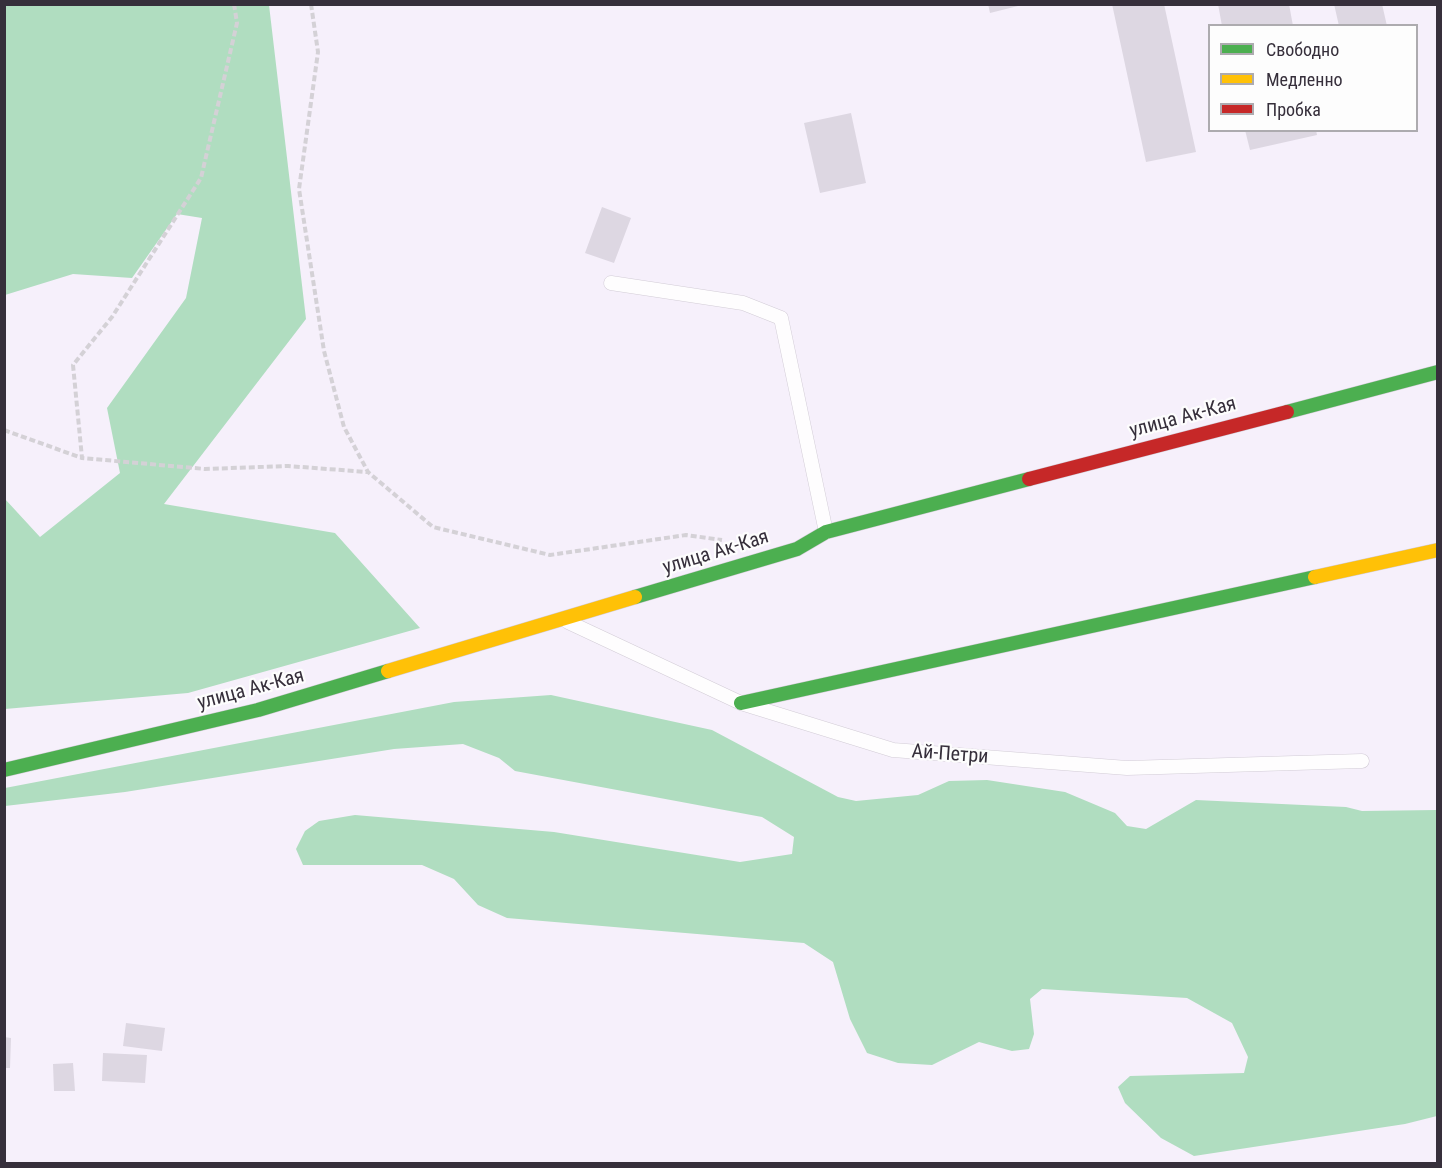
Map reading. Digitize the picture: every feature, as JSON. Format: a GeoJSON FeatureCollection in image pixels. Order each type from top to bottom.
{"type":"FeatureCollection","features":[{"type":"Feature","properties":{"kind":"street","name":"улица Ак-Кая"},"geometry":{"type":"LineString","coordinates":[[4,770],[258,710],[797,549],[826,532],[1437,372]]}},
{"type":"Feature","properties":{"kind":"street"},"geometry":{"type":"LineString","coordinates":[[741,703],[1336,570],[1437,550]]}},
{"type":"Feature","properties":{"kind":"lane"},"geometry":{"type":"LineString","coordinates":[[611,283],[742,303],[781,318],[826,532]]}},
{"type":"Feature","properties":{"kind":"lane","name":"Ай-Петри"},"geometry":{"type":"LineString","coordinates":[[564,620],[741,703],[893,750],[1127,768],[1362,761]]}},
{"type":"Feature","properties":{"kind":"path"},"geometry":{"type":"LineString","coordinates":[[82,458],[73,365],[112,317],[201,178],[237,23],[234,4]]}},
{"type":"Feature","properties":{"kind":"path"},"geometry":{"type":"LineString","coordinates":[[311,4],[318,52],[299,189],[324,351],[344,427],[368,472],[433,527],[550,555],[687,535],[731,541]]}},
{"type":"Feature","properties":{"kind":"path"},"geometry":{"type":"LineString","coordinates":[[4,430],[82,458],[205,469],[288,466],[368,472]]}},
{"type":"Feature","properties":{"kind":"green space"},"geometry":{"type":"Polygon","coordinates":[[[5,4],[269,5],[306,319],[164,504],[335,533],[420,628],[188,693],[5,709],[5,499],[40,537],[120,473],[107,408],[186,298],[202,218],[177,214],[132,278],[73,274],[5,295],[5,4]]]}},
{"type":"Feature","properties":{"kind":"green space"},"geometry":{"type":"Polygon","coordinates":[[[551,695],[712,730],[838,797],[856,801],[918,795],[949,781],[987,780],[1065,792],[1115,813],[1127,826],[1146,829],[1196,800],[1346,807],[1362,811],[1436,810],[1437,1116],[1405,1124],[1194,1156],[1161,1138],[1125,1103],[1118,1087],[1130,1076],[1244,1073],[1248,1057],[1232,1023],[1187,998],[1042,989],[1030,999],[1034,1034],[1029,1049],[1012,1051],[979,1042],[932,1065],[898,1063],[867,1053],[850,1019],[833,962],[804,943],[507,918],[478,905],[454,879],[422,865],[303,865],[296,849],[305,831],[319,821],[355,815],[554,832],[740,862],[792,854],[794,837],[762,817],[515,771],[499,758],[463,744],[394,749],[125,792],[5,806],[5,788],[454,702],[551,695]]]}},
{"type":"Feature","properties":{"kind":"building"},"geometry":{"type":"Polygon","coordinates":[[[988,4],[1022,4],[1022,5],[990,13],[988,4]]]}},
{"type":"Feature","properties":{"kind":"building"},"geometry":{"type":"Polygon","coordinates":[[[1112,4],[1164,4],[1196,152],[1146,162],[1112,4]]]}},
{"type":"Feature","properties":{"kind":"building"},"geometry":{"type":"Polygon","coordinates":[[[1218,4],[1289,4],[1293,24],[1222,24],[1218,4]]]}},
{"type":"Feature","properties":{"kind":"building"},"geometry":{"type":"Polygon","coordinates":[[[1334,4],[1382,4],[1387,24],[1339,24],[1334,4]]]}},
{"type":"Feature","properties":{"kind":"building"},"geometry":{"type":"Polygon","coordinates":[[[851,113],[866,183],[820,193],[804,123],[851,113]]]}},
{"type":"Feature","properties":{"kind":"building"},"geometry":{"type":"Polygon","coordinates":[[[1246,132],[1316,132],[1317,135],[1250,150],[1246,132]]]}},
{"type":"Feature","properties":{"kind":"building"},"geometry":{"type":"Polygon","coordinates":[[[602,207],[631,218],[614,263],[585,253],[602,207]]]}},
{"type":"Feature","properties":{"kind":"building"},"geometry":{"type":"Polygon","coordinates":[[[126,1023],[165,1028],[162,1051],[123,1046],[126,1023]]]}},
{"type":"Feature","properties":{"kind":"building"},"geometry":{"type":"Polygon","coordinates":[[[4,1037],[11,1038],[10,1068],[4,1068],[4,1037]]]}},
{"type":"Feature","properties":{"kind":"building"},"geometry":{"type":"Polygon","coordinates":[[[103,1053],[147,1055],[145,1083],[102,1081],[103,1053]]]}},
{"type":"Feature","properties":{"kind":"building"},"geometry":{"type":"Polygon","coordinates":[[[73,1063],[75,1091],[54,1091],[53,1064],[73,1063]]]}},
{"type":"Feature","properties":{"kind":"traffic: fast"},"geometry":{"type":"LineString","coordinates":[[1287,412],[1438,372]]}},
{"type":"Feature","properties":{"kind":"traffic: fast"},"geometry":{"type":"LineString","coordinates":[[635,597],[797,549],[826,532],[1029,479]]}},
{"type":"Feature","properties":{"kind":"traffic: fast"},"geometry":{"type":"LineString","coordinates":[[741,703],[1315,577]]}},
{"type":"Feature","properties":{"kind":"traffic: fast"},"geometry":{"type":"LineString","coordinates":[[4,770],[258,710],[388,671]]}},
{"type":"Feature","properties":{"kind":"traffic: slow"},"geometry":{"type":"LineString","coordinates":[[1315,577],[1438,550]]}},
{"type":"Feature","properties":{"kind":"traffic: slow"},"geometry":{"type":"LineString","coordinates":[[388,671],[635,597]]}},
{"type":"Feature","properties":{"kind":"traffic: jam"},"geometry":{"type":"LineString","coordinates":[[1029,479],[1287,412]]}}]}
